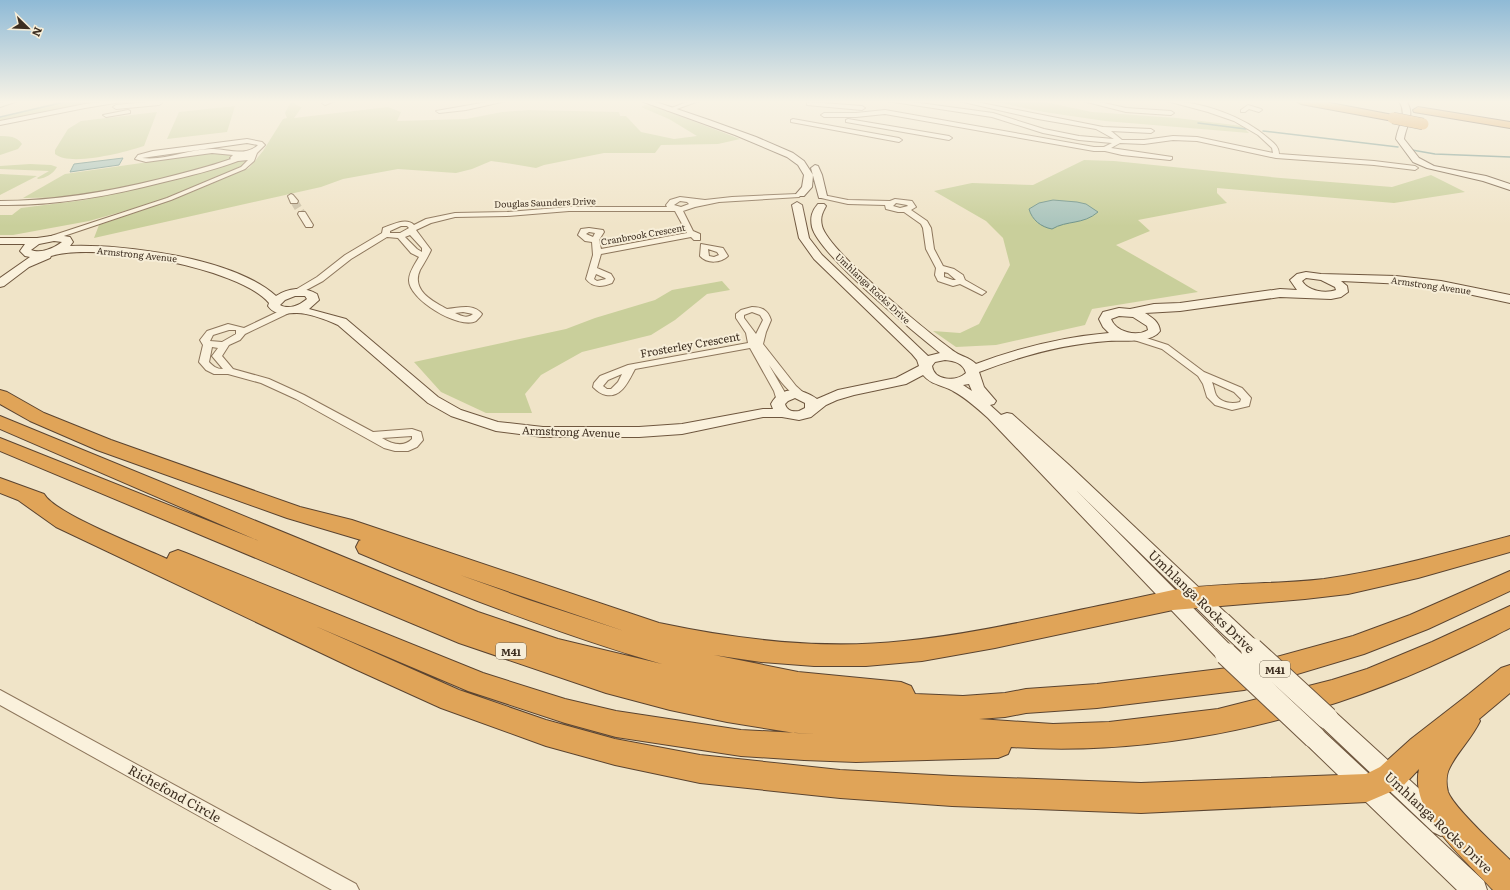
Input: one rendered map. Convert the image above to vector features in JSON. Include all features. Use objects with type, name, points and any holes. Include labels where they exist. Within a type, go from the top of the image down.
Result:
[{"type":"highway","points":[[0,396],[37,417],[98,442],[295,513],[344,526],[659,633],[690,641],[742,650],[845,656],[911,652],[976,641],[1173,600],[1303,590],[1341,585],[1396,574],[1510,544]]},
{"type":"highway","name":"M41","points":[[0,422],[455,613],[558,650],[714,687],[782,696],[871,705],[963,708],[1005,705],[1026,701],[1097,696],[1244,678],[1355,646],[1419,622],[1510,580]]},
{"type":"highway","name":"M41","points":[[0,444],[468,636],[606,681],[670,698],[727,710],[795,720],[1053,737],[1109,735],[1218,722],[1332,692],[1373,678],[1441,650],[1510,616]]},
{"type":"highway","points":[[12,490],[478,683],[565,711],[616,724],[741,743],[856,749],[999,745],[1033,742],[1053,737]]},
{"type":"highway","points":[[12,490],[64,521],[451,699],[546,733],[615,752],[708,770],[840,784],[960,791],[1141,798],[1379,783],[1479,703],[1510,676]]},
{"type":"highway","points":[[295,513],[318,526],[448,580],[599,636],[670,656],[722,669],[792,682],[944,698],[1026,701]]},
{"type":"highway","points":[[1479,703],[1434,766],[1431,778],[1432,784],[1437,801],[1449,820],[1510,884]]},
{"type":"street","points":[[235,143],[153,153],[138,158],[140,160],[146,160],[212,151],[235,156],[251,157]]},
{"type":"street","points":[[0,276],[13,266],[31,244],[169,198],[243,168],[261,147],[262,145],[257,143]]},
{"type":"street","name":"Umhlanga Rocks Drive","points":[[761,143],[792,156],[801,163],[810,178],[808,187],[797,199],[804,238],[818,257],[916,350],[926,366],[930,376],[964,391],[991,415],[1202,629],[1341,764],[1379,783],[1510,889]]},
{"type":"street","name":"Umhlanga Rocks Drive","points":[[776,143],[802,156],[817,170],[822,201],[816,214],[818,227],[822,238],[831,249],[870,287],[933,341],[955,357],[968,363],[973,372],[977,388],[985,397],[1064,469],[1222,621],[1362,751],[1379,783],[1475,890]]},
{"type":"street","points":[[1062,143],[1122,153],[1170,158]]},
{"type":"street","points":[[1105,149],[1117,143]]},
{"type":"street","points":[[1215,143],[1276,156],[1416,165],[1486,179],[1510,187]]},
{"type":"street","points":[[1270,143],[1276,149],[1276,156]]},
{"type":"street","points":[[1402,143],[1416,165]]},
{"type":"street","points":[[1068,151],[1073,145]]},
{"type":"street","points":[[0,203],[42,202],[86,198],[212,168],[235,156]]},
{"type":"street","points":[[691,209],[707,202],[731,199],[797,199],[812,194],[822,201],[848,205],[890,205],[899,201],[908,203],[912,207],[906,210],[924,223],[930,249],[940,268],[939,275],[941,279],[950,283],[961,281],[982,292]]},
{"type":"street","points":[[797,199],[808,208],[822,201]]},
{"type":"street","name":"Douglas Saunders Drive","points":[[398,236],[438,219],[455,215],[507,214],[569,209],[622,210],[675,207],[691,209]]},
{"type":"street","name":"Cranbrook Crescent","points":[[675,207],[704,246]]},
{"type":"street","name":"Cranbrook Crescent","points":[[691,209],[695,235]]},
{"type":"street","points":[[302,214],[309,225]]},
{"type":"street","name":"Douglas Saunders Drive","points":[[386,234],[386,230],[389,227],[424,219],[438,219]]},
{"type":"street","points":[[405,224],[412,225],[414,236],[426,247],[427,250],[414,276],[415,289],[424,297],[447,312]]},
{"type":"street","points":[[0,284],[24,265],[64,246],[72,234],[82,227]]},
{"type":"street","points":[[371,436],[300,396],[265,381],[228,372],[217,372],[206,366],[203,360],[208,349],[208,344],[205,340],[210,333],[221,328],[233,327],[257,319],[270,311],[283,297],[320,279],[368,244],[386,234],[398,236],[414,251],[423,256]]},
{"type":"street","name":"Cranbrook Crescent","points":[[597,252],[695,235]]},
{"type":"street","points":[[368,244],[398,236]]},
{"type":"street","name":"Armstrong Avenue","points":[[44,240],[58,238],[84,249]]},
{"type":"street","points":[[0,241],[44,240]]},
{"type":"street","name":"Cranbrook Crescent","points":[[594,270],[597,252],[595,240]]},
{"type":"street","points":[[0,245],[26,251]]},
{"type":"street","points":[[24,265],[51,255],[84,249]]},
{"type":"street","name":"Armstrong Avenue","points":[[26,251],[32,254],[84,249],[146,253],[186,260],[218,270],[254,286],[293,293],[308,293],[329,317]]},
{"type":"street","name":"Armstrong Avenue","points":[[1280,293],[1297,283],[1296,280],[1301,276],[1393,279],[1424,282],[1470,290],[1508,299]]},
{"type":"street","name":"Armstrong Avenue","points":[[1320,277],[1337,284],[1342,289]]},
{"type":"street","name":"Armstrong Avenue","points":[[1088,338],[1098,330],[1110,314],[1180,307],[1280,293],[1336,295],[1342,292],[1342,289],[1357,278]]},
{"type":"street","points":[[228,372],[227,366],[220,362],[217,356],[226,344],[237,338],[242,332],[307,305],[313,298],[314,288],[320,279]]},
{"type":"street","name":"Armstrong Avenue","points":[[1297,283],[1304,289],[1316,294]]},
{"type":"street","name":"Armstrong Avenue","points":[[254,286],[279,309],[329,317],[342,322],[433,400],[464,416],[496,426],[543,432],[646,432],[698,426],[752,415],[770,413],[782,404]]},
{"type":"street","name":"Armstrong Avenue","points":[[942,381],[962,382],[968,379],[973,372],[992,362],[1051,346],[1088,338],[1144,336],[1154,329],[1162,318],[1180,307]]},
{"type":"street","name":"Armstrong Avenue","points":[[1129,313],[1144,317],[1151,322],[1154,329]]},
{"type":"street","points":[[1104,320],[1106,325],[1112,330],[1164,347],[1201,374]]},
{"type":"street","points":[[233,327],[238,328],[242,332]]},
{"type":"street","points":[[1154,329],[1164,347]]},
{"type":"street","points":[[208,344],[226,344]]},
{"type":"street","points":[[756,345],[792,388],[812,402],[812,409]]},
{"type":"street","name":"Frosterley Crescent","points":[[631,367],[756,345],[779,391],[782,404]]},
{"type":"street","name":"Armstrong Avenue","points":[[926,366],[935,358],[987,356],[1051,346]]},
{"type":"street","points":[[900,381],[926,366]]},
{"type":"street","points":[[836,396],[790,395],[782,404],[793,416],[802,415],[823,401],[836,396],[900,381],[942,381]]},
{"type":"street","name":"Richefond Circle","points":[[0,697],[350,890]]},
{"type":"green space","points":[[0,143],[21,143],[22,144],[18,149],[0,155]]},
{"type":"green space","points":[[60,143],[145,143],[144,146],[125,152],[85,159],[62,158],[55,154],[55,150]]},
{"type":"green space","points":[[268,143],[724,143],[718,144],[661,145],[655,153],[604,153],[544,165],[536,168],[491,161],[472,169],[456,173],[398,169],[343,179],[321,187],[94,238],[99,225],[175,199],[249,168]]},
{"type":"green space","points":[[218,152],[229,154],[232,157],[214,166],[247,158],[241,167],[167,199],[89,221],[13,235],[0,235],[0,215],[12,215],[21,208],[84,200],[136,188],[90,197],[23,198],[65,174]]},
{"type":"green space","points":[[1084,160],[1114,161],[1281,178],[1392,187],[1431,175],[1465,192],[1394,203],[1217,188],[1217,193],[1227,203],[1138,220],[1150,231],[1116,245],[1198,292],[1092,309],[1085,325],[996,345],[956,347],[933,331],[960,333],[979,324],[1010,265],[1003,238],[986,221],[934,191],[972,183],[1033,185]]},
{"type":"green space","points":[[30,164],[51,165],[57,167],[49,175],[38,179],[37,178],[49,171],[0,169],[0,166]]},
{"type":"green space","points":[[0,174],[37,176],[0,195]]},
{"type":"green space","points":[[722,281],[730,290],[707,294],[675,320],[651,335],[582,352],[541,375],[525,394],[532,413],[486,413],[441,392],[414,362],[566,329],[595,318],[655,300],[672,290]]},
{"type":"water","points":[[123,158],[119,165],[70,172],[74,164]]},
{"type":"water","points":[[1053,200],[1086,204],[1098,212],[1081,221],[1063,224],[1052,229],[1048,228],[1035,220],[1029,209],[1039,203]]},
{"type":"waterway","points":[[1360,143],[1398,147]]},
{"type":"waterway","points":[[1412,150],[1435,154],[1510,157]]},
{"type":"tunnel","points":[[294,201],[302,214]]}]
